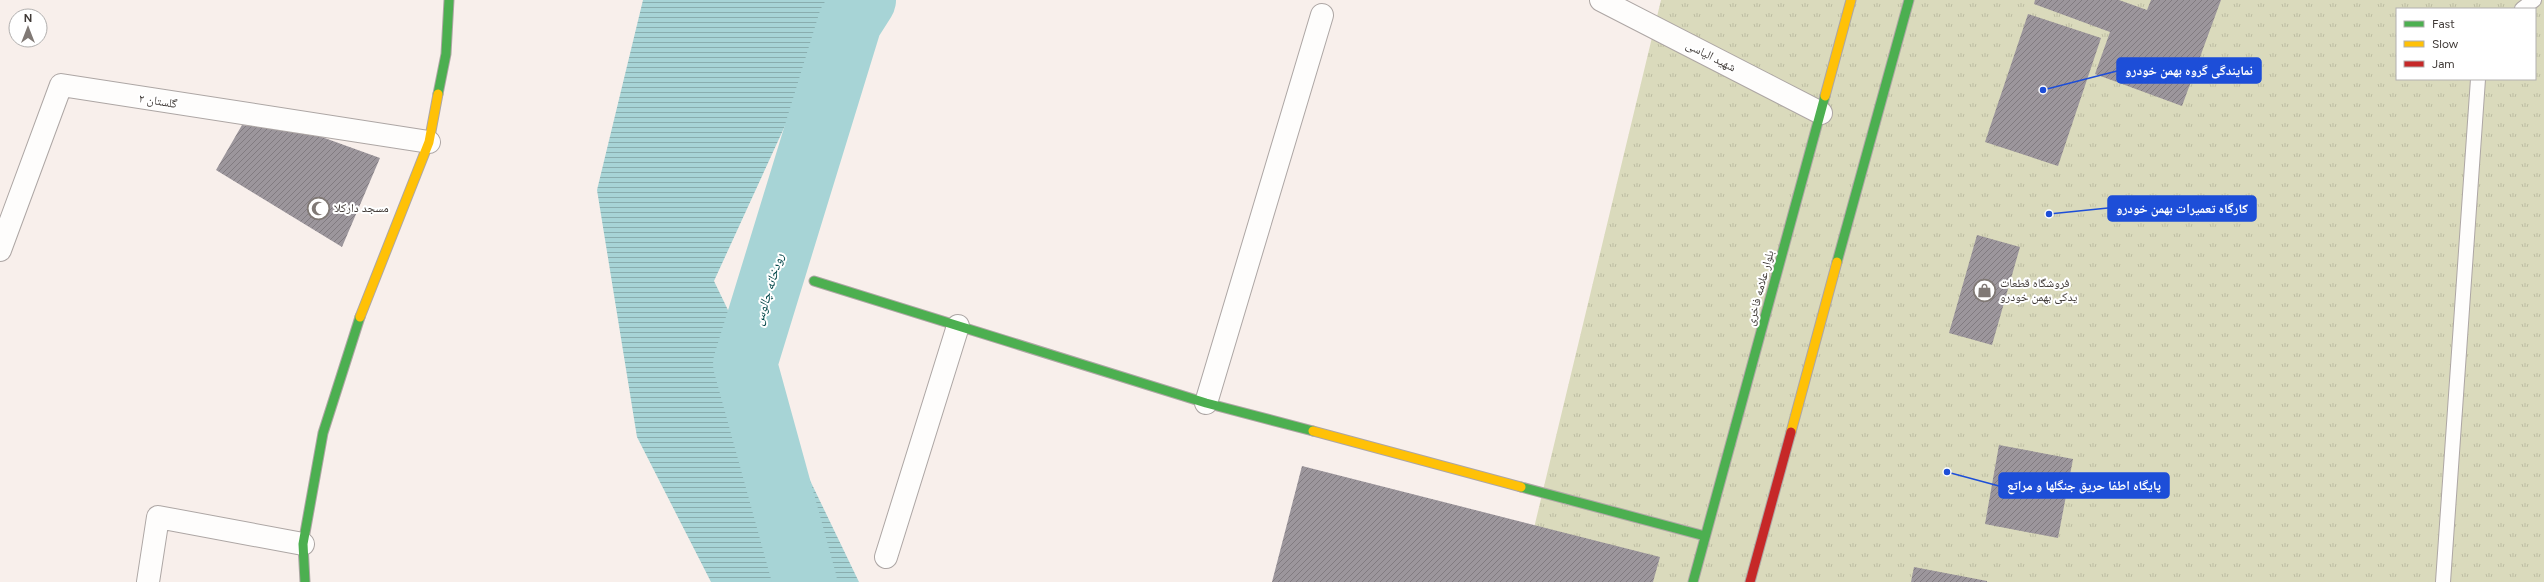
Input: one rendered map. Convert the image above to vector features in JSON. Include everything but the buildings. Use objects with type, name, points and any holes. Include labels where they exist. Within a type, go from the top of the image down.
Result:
[{"type":"main road","points":[[305,582],[303,544],[326,425],[363,308],[430,142],[446,54],[449,0]]},
{"type":"main road","name":"بلوار علامه فاخری","points":[[1693,582],[1851,0]]},
{"type":"main road","points":[[1750,582],[1909,0]]},
{"type":"main road","points":[[814,281],[1206,403],[1705,536]]},
{"type":"street","name":"شهید الیاسی","points":[[1601,0],[1821,113]]},
{"type":"street","points":[[1206,403],[1322,15]]},
{"type":"street","name":"گلستان ۲","points":[[0,250],[61,85],[430,142]]},
{"type":"street","points":[[886,557],[958,326]]},
{"type":"street","points":[[148,582],[158,516],[303,544]]},
{"type":"lane","points":[[2523,8],[2534,0]]},
{"type":"lane","points":[[2443,582],[2478,80]]},
{"type":"green space","points":[[1661,0],[2544,0],[2544,582],[1521,582]]},
{"type":"water","points":[[643,0],[873,0],[800,93],[714,281],[859,582],[711,582],[637,437],[597,190]]},
{"type":"waterway","name":"رودخانه چالوس","points":[[805,582],[745,364],[850,22],[864,0]]},
{"type":"traffic: fast","points":[[438,94],[446,54],[449,0]]},
{"type":"traffic: fast","points":[[1837,262],[1909,0]]},
{"type":"traffic: fast","points":[[1693,582],[1825,96]]},
{"type":"traffic: fast","points":[[814,281],[1206,403],[1313,431]]},
{"type":"traffic: fast","points":[[305,582],[303,544],[323,433],[360,317]]},
{"type":"traffic: fast","points":[[1521,487],[1705,536]]},
{"type":"traffic: slow","points":[[1825,96],[1851,0]]},
{"type":"traffic: slow","points":[[360,317],[429,142],[438,94]]},
{"type":"traffic: slow","points":[[1791,432],[1837,262]]},
{"type":"traffic: slow","points":[[1313,431],[1521,487]]},
{"type":"traffic: jam","points":[[1750,582],[1791,432]]},
{"type":"place","name":"نمایندگی گروه بهمن خودرو","points":[[2043,90]]},
{"type":"place","name":"مسجد دارکلا","points":[[319,208]]},
{"type":"place","name":"کارگاه تعمیرات بهمن خودرو","points":[[2049,214]]},
{"type":"place","name":"فروشگاه قطعات یدکی بهمن خودرو","points":[[1985,290]]},
{"type":"place","name":"پایگاه اطفا حریق جنگلها و مراتع","points":[[1947,472]]}]
